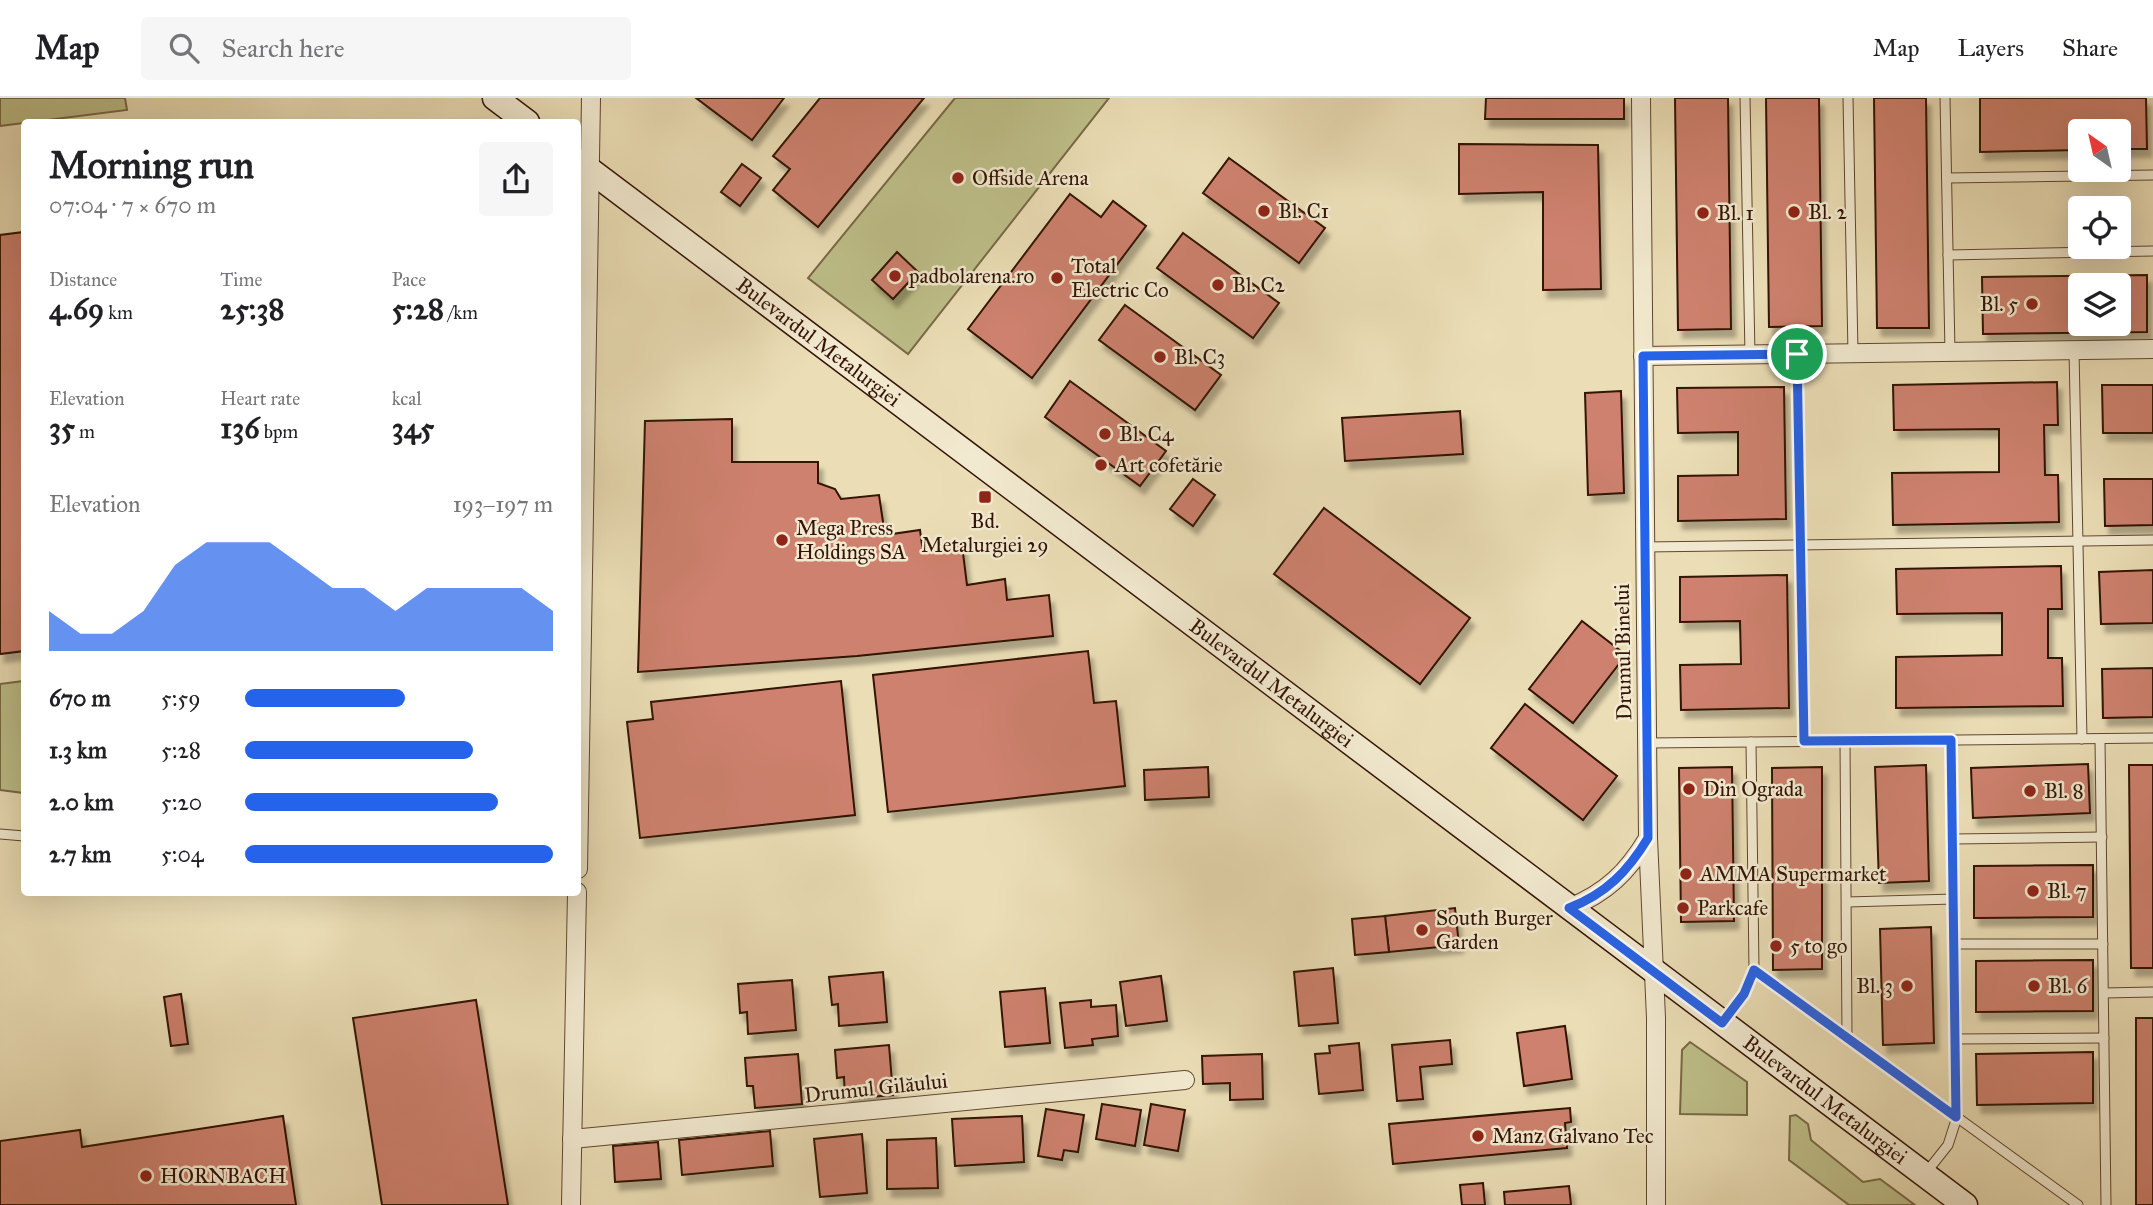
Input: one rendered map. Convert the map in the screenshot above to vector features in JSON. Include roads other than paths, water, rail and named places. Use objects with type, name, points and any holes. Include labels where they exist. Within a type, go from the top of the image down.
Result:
[{"type":"main road","points":[[495,98],[523,119]]},
{"type":"main road","name":"Bulevardul Metalurgiei","points":[[584,166],[1965,1205]]},
{"type":"street","points":[[581,496],[584,166],[591,98]]},
{"type":"street","name":"Drumul Binelui","points":[[1641,98],[1648,838],[1655,972],[1656,1205]]},
{"type":"street","points":[[1643,356],[2153,349]]},
{"type":"street","points":[[1569,908],[1593,897],[1614,882],[1632,863],[1648,838]]},
{"type":"street","points":[[571,1205],[577,896]]},
{"type":"street","name":"Drumul Gilăului","points":[[572,1139],[1185,1080]]},
{"type":"lane","points":[[1745,98],[1750,355]]},
{"type":"lane","points":[[1848,98],[1853,353]]},
{"type":"lane","points":[[1945,98],[1950,352]]},
{"type":"lane","points":[[1947,178],[2153,175]]},
{"type":"lane","points":[[1948,255],[2153,251]]},
{"type":"lane","points":[[2074,350],[2082,739]]},
{"type":"lane","points":[[1797,354],[1804,741]]},
{"type":"lane","points":[[1645,547],[2153,540]]},
{"type":"lane","points":[[1647,743],[2153,738]]},
{"type":"lane","points":[[2100,739],[2106,1205]]},
{"type":"lane","points":[[1925,1174],[1948,1145],[1956,1117],[1951,740]]},
{"type":"lane","points":[[1845,741],[1847,1038]]},
{"type":"lane","points":[[1722,1023],[1744,994],[1754,970],[1751,742]]},
{"type":"lane","points":[[0,834],[21,836]]},
{"type":"lane","points":[[1953,839],[2102,837]]},
{"type":"lane","points":[[1847,902],[1954,898]]},
{"type":"lane","points":[[1955,944],[2103,944]]},
{"type":"lane","points":[[1754,970],[2078,1205]]},
{"type":"lane","points":[[2104,993],[2153,992]]},
{"type":"lane","points":[[1956,1039],[2104,1038]]},
{"type":"place","name":"Offside Arena","points":[[958,178]]},
{"type":"place","name":"Bl. C1","points":[[1264,211]]},
{"type":"place","name":"Bl. 2","points":[[1794,212]]},
{"type":"place","name":"Bl. 1","points":[[1703,213]]},
{"type":"place","name":"padbolarena.ro","points":[[895,276]]},
{"type":"place","name":"Total Electric Co","points":[[1057,278]]},
{"type":"place","name":"Bl. C2","points":[[1218,285]]},
{"type":"place","name":"Bl. 5","points":[[2032,304]]},
{"type":"place","name":"Bl. C3","points":[[1160,357]]},
{"type":"place","name":"Bl. C4","points":[[1105,434]]},
{"type":"place","name":"Art cofetărie","points":[[1101,465]]},
{"type":"place","name":"Bd. Metalurgiei 29","points":[[985,497]]},
{"type":"place","name":"Mega Press Holdings SA","points":[[782,540]]},
{"type":"place","name":"Din Ograda","points":[[1689,789]]},
{"type":"place","name":"Bl. 8","points":[[2030,791]]},
{"type":"place","name":"AMMA Supermarket","points":[[1686,874]]},
{"type":"place","name":"Bl. 7","points":[[2033,891]]},
{"type":"place","name":"Parkcafe","points":[[1683,908]]},
{"type":"place","name":"South Burger Garden","points":[[1422,930]]},
{"type":"place","name":"5 to go","points":[[1776,946]]},
{"type":"place","name":"Bl. 3","points":[[1907,986]]},
{"type":"place","name":"Bl. 6","points":[[2034,986]]},
{"type":"place","name":"Manz Galvano Tec","points":[[1478,1136]]},
{"type":"place","name":"HORNBACH","points":[[146,1176]]}]
